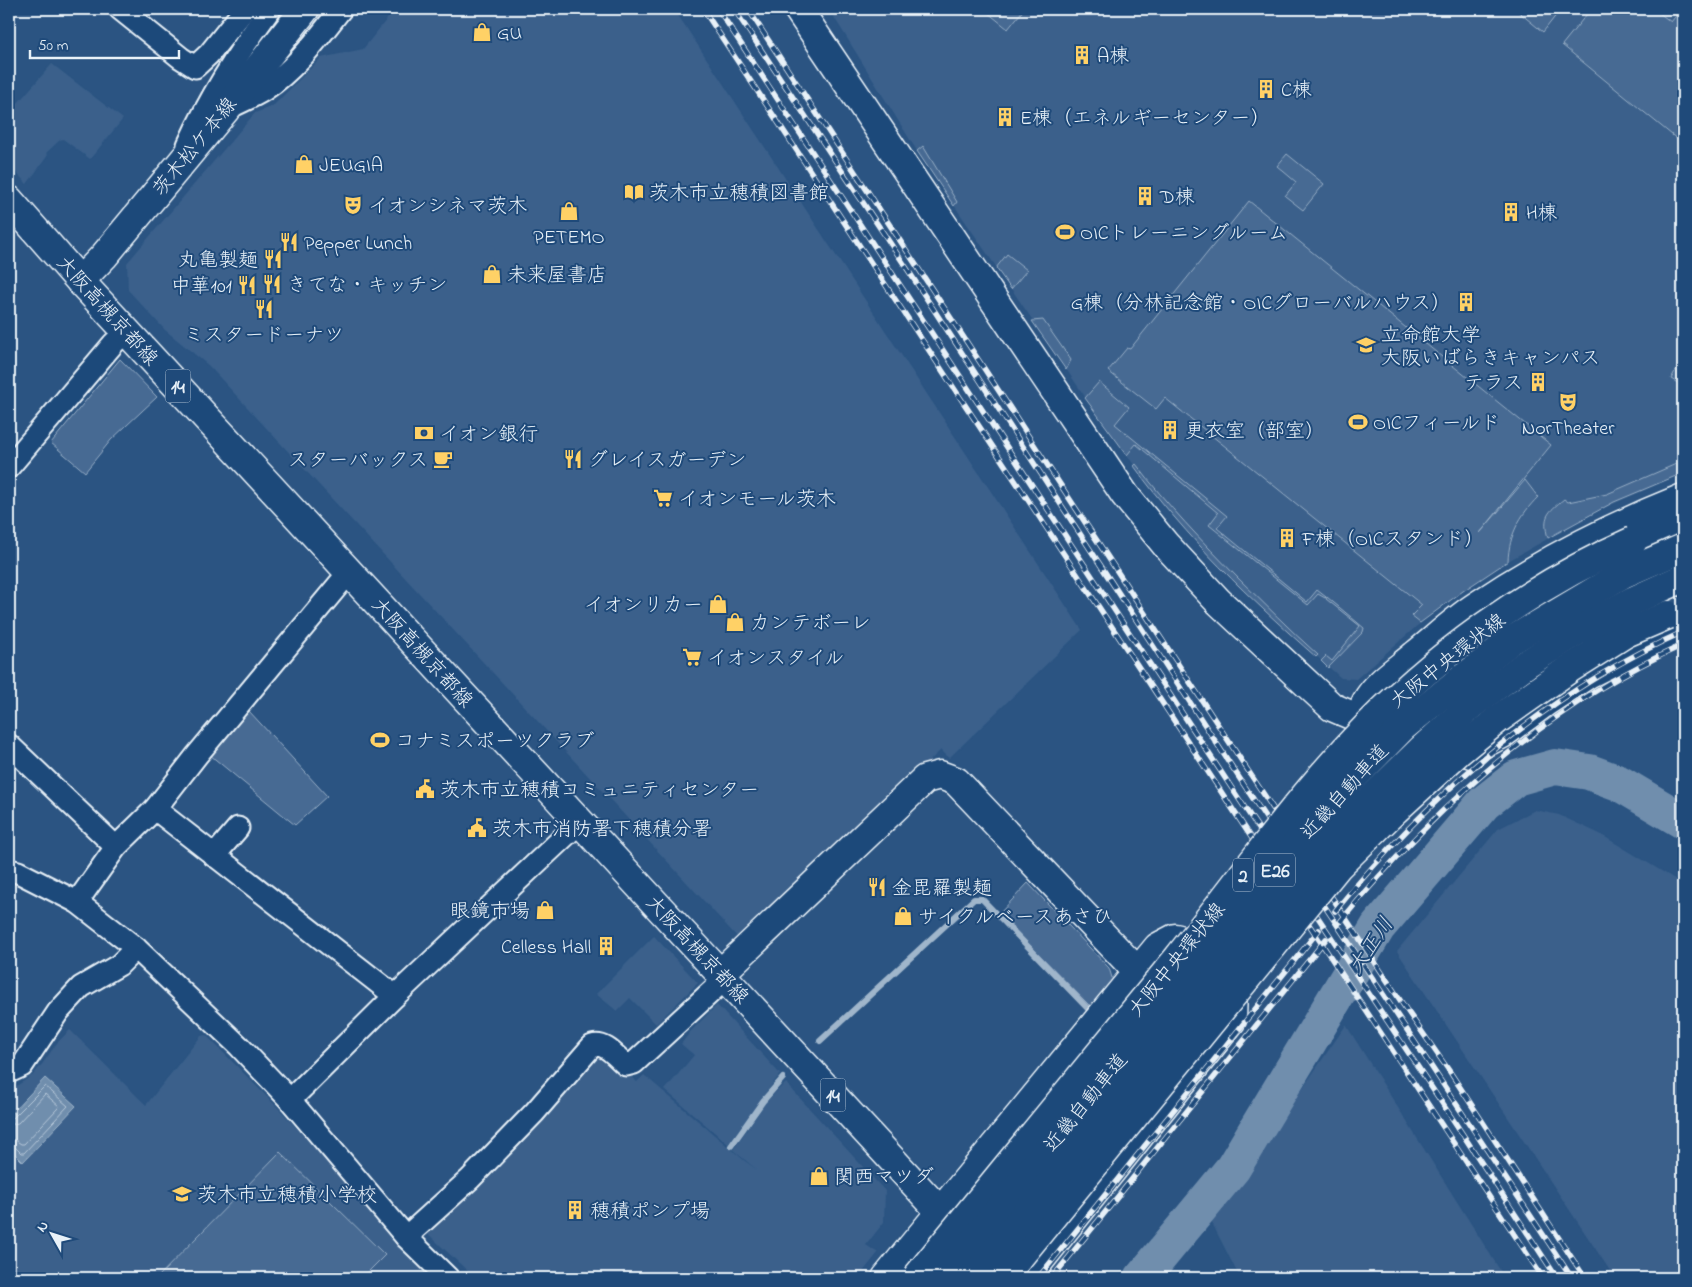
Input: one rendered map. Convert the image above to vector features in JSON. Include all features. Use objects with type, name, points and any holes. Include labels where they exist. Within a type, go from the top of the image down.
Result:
[{"type":"main road","name":"茨木松ケ本線","points":[[80,281],[104,256],[226,109],[305,9]]},
{"type":"main road","points":[[798,9],[1125,495],[1143,518],[1218,601],[1332,707],[1360,719]]},
{"type":"main road","name":"大阪高槻京都線","points":[[9,200],[80,281],[1002,1278]]},
{"type":"main road","points":[[1678,617],[1547,701],[1502,734],[1481,745],[1435,784],[1421,789],[1408,788],[1379,767],[1368,754],[1362,738],[1360,719],[1366,702],[1376,687],[1475,607],[1572,549],[1632,519],[1683,498]]},
{"type":"main road","name":"大阪中央環状線","points":[[916,1278],[1183,950],[1316,783],[1354,740],[1398,696],[1475,633],[1543,588],[1633,541],[1683,519]]},
{"type":"main road","name":"近畿自動車道","points":[[942,1278],[1305,833],[1354,777],[1404,728],[1455,684],[1512,640],[1623,574],[1683,548]]},
{"type":"main road","name":"近畿自動車道","points":[[973,1278],[1240,948],[1324,848],[1374,796],[1470,706],[1526,664],[1578,631],[1632,602],[1683,578]]},
{"type":"main road","points":[[1002,1278],[1338,866],[1359,845],[1458,752],[1498,719],[1569,669],[1626,633],[1678,617]]},
{"type":"main road","points":[[723,976],[925,779],[940,775],[956,781],[1137,970]]},
{"type":"main road","points":[[886,1278],[1137,970],[1158,947],[1175,938],[1197,943],[1223,964],[1233,987],[1232,1020],[1026,1278]]},
{"type":"street","points":[[120,9],[195,67],[245,9]]},
{"type":"street","points":[[177,168],[198,123],[232,65],[270,9]]},
{"type":"street","points":[[226,109],[263,91],[286,73],[304,56],[341,9]]},
{"type":"street","points":[[9,466],[127,330]]},
{"type":"street","points":[[77,902],[116,847],[155,809],[196,755],[350,571]]},
{"type":"street","points":[[9,745],[116,847]]},
{"type":"street","points":[[155,809],[395,996]]},
{"type":"street","points":[[290,1100],[395,996],[580,822]]},
{"type":"street","points":[[214,856],[238,828]]},
{"type":"street","points":[[9,870],[18,872],[77,902],[136,948],[239,1046],[290,1100],[406,1237],[448,1278]]},
{"type":"street","points":[[9,1072],[22,1066],[58,1012],[81,987],[119,965],[136,948]]},
{"type":"street","points":[[406,1237],[470,1179],[534,1113],[592,1046],[599,1044],[604,1046],[626,1065],[634,1064],[723,976]]},
{"type":"shaded area","name":"イオンモール茨木","points":[[395,9],[674,9],[1082,630],[949,758],[941,750],[740,940],[209,366],[165,330],[128,290],[127,263],[255,113],[273,106],[321,58],[363,49]]},
{"type":"shaded area","name":"立命館大学 大阪いばらきキャンパス","points":[[829,9],[1683,9],[1683,473],[1597,511],[1508,561],[1463,591],[1417,626],[1356,679],[1341,678],[1239,587],[1194,539],[1151,488],[1092,407],[917,151]]},
{"type":"shaded area","points":[[989,9],[1024,9],[1008,29],[987,12]]},
{"type":"shaded area","points":[[1515,9],[1561,9],[1543,32]]},
{"type":"shaded area","points":[[1591,9],[1654,9],[1671,22],[1679,12],[1677,9],[1683,9],[1683,144],[1562,45]]},
{"type":"shaded area","points":[[52,64],[123,119],[90,159],[63,139],[60,140],[46,153],[48,155],[27,184],[9,165],[9,113]]},
{"type":"shaded area","points":[[923,146],[957,202],[954,206],[917,151]]},
{"type":"shaded area","points":[[1287,154],[1324,184],[1303,210],[1285,196],[1296,182],[1277,166]]},
{"type":"shaded area","name":"OICフィールド","points":[[1249,201],[1551,445],[1480,533],[1525,480],[1538,497],[1521,518],[1513,534],[1508,561],[1420,623],[1411,616],[1422,605],[1165,398],[1156,409],[1108,371],[1127,348],[1130,349]]},
{"type":"shaded area","points":[[1007,254],[1027,270],[1011,289],[996,268]]},
{"type":"shaded area","points":[[1043,320],[1071,360],[1066,370],[1032,321]]},
{"type":"shaded area","points":[[1683,356],[1683,386],[1671,379]]},
{"type":"shaded area","points":[[120,359],[157,397],[111,440],[85,472],[51,443]]},
{"type":"shaded area","points":[[1099,382],[1129,407],[1115,424],[1227,516],[1217,528],[1307,602],[1317,590],[1326,597],[1318,594],[1308,605],[1209,525],[1218,513],[1136,444],[1127,455],[1085,398]]},
{"type":"shaded area","points":[[1683,461],[1683,473],[1614,502],[1548,538],[1546,519],[1550,511],[1564,499],[1568,502],[1607,494]]},
{"type":"shaded area","points":[[1136,464],[1198,536],[1238,578],[1318,655],[1316,657],[1267,613],[1197,543],[1154,492],[1134,466]]},
{"type":"shaded area","points":[[1327,597],[1364,628],[1363,632],[1328,668],[1321,661],[1326,656],[1332,661],[1360,626],[1326,599]]},
{"type":"shaded area","points":[[249,711],[327,796],[295,825],[210,755]]},
{"type":"shaded area","points":[[1535,810],[1559,815],[1600,834],[1683,884],[1683,1278],[1615,1278],[1397,951],[1498,829]]},
{"type":"shaded area","points":[[1028,883],[1109,968],[1113,981],[1091,1007],[999,914]]},
{"type":"shaded area","points":[[654,936],[698,983],[656,1024],[630,998],[617,1011],[596,994]]},
{"type":"shaded area","points":[[717,1005],[780,1074],[728,1144],[665,1090],[694,1055],[681,1044]]},
{"type":"shaded area","points":[[1346,1025],[1505,1278],[1240,1278],[1211,1221]]},
{"type":"shaded area","name":"茨木市立穂積小学校","points":[[70,1030],[146,1105],[201,1036],[206,1035],[283,1113],[429,1275],[425,1278],[9,1278],[9,1089],[33,1075],[57,1043]]},
{"type":"shaded area","points":[[604,1053],[637,1082],[644,1075],[745,1161],[756,1169],[733,1150],[766,1102],[786,1083],[885,1191],[884,1222],[866,1245],[878,1253],[858,1278],[475,1278],[425,1231],[596,1054]]},
{"type":"shaded area","points":[[280,1152],[385,1255],[362,1278],[157,1278]]},
{"type":"water","points":[[45,1078],[76,1106],[23,1162],[9,1148],[9,1116]]},
{"type":"waterway","name":"大正川","points":[[1142,1278],[1233,1168],[1378,927],[1484,803],[1516,778],[1555,767],[1589,772],[1619,783],[1683,821]]},
{"type":"waterway","points":[[820,1041],[974,899],[982,899],[1091,1012]]},
{"type":"waterway","points":[[731,1146],[763,1101],[783,1078]]},
{"type":"railway","points":[[703,9],[1543,1278]]},
{"type":"railway","points":[[718,9],[1557,1278]]},
{"type":"railway","points":[[734,9],[904,264],[1240,779],[1572,1278]]},
{"type":"railway","points":[[748,9],[1247,769],[1585,1278]]},
{"type":"railway","points":[[1335,911],[1410,827],[1450,788],[1493,751],[1537,716],[1584,685],[1632,657],[1683,632]]},
{"type":"railway","points":[[1340,922],[1414,839],[1496,763],[1539,729],[1585,698],[1633,669],[1683,645]]},
{"type":"railway","points":[[1038,1278],[1319,930]]},
{"type":"railway","points":[[1052,1278],[1326,939]]},
{"type":"place","name":"GU","points":[[482,32]]},
{"type":"place","name":"A棟","points":[[1082,55]]},
{"type":"place","name":"C棟","points":[[1266,89]]},
{"type":"place","name":"E棟（エネルギーセンター）","points":[[1005,117]]},
{"type":"place","name":"JEUGIA","points":[[304,164]]},
{"type":"place","name":"茨木市立穂積図書館","points":[[634,192]]},
{"type":"place","name":"D棟","points":[[1145,196]]},
{"type":"place","name":"イオンシネマ茨木","points":[[353,205]]},
{"type":"place","name":"PETEMO","points":[[569,211]]},
{"type":"place","name":"H棟","points":[[1511,212]]},
{"type":"place","name":"OICトレーニングルーム","points":[[1065,232]]},
{"type":"place","name":"Pepper Lunch","points":[[289,242]]},
{"type":"place","name":"丸亀製麺","points":[[273,259]]},
{"type":"place","name":"未来屋書店","points":[[492,274]]},
{"type":"place","name":"きてな・キッチン","points":[[272,284]]},
{"type":"place","name":"中華101","points":[[247,285]]},
{"type":"place","name":"G棟（分林記念館・OICグローバルハウス）","points":[[1466,302]]},
{"type":"place","name":"ミスタードーナツ","points":[[264,309]]},
{"type":"place","name":"立命館大学 大阪いばらきキャンパス","points":[[1366,345]]},
{"type":"place","name":"テラス","points":[[1538,382]]},
{"type":"place","name":"NorTheater","points":[[1568,402]]},
{"type":"place","name":"OICフィールド","points":[[1358,422]]},
{"type":"place","name":"更衣室（部室）","points":[[1170,430]]},
{"type":"place","name":"イオン銀行","points":[[424,433]]},
{"type":"place","name":"スターバックス","points":[[443,459]]},
{"type":"place","name":"グレイスガーデン","points":[[573,459]]},
{"type":"place","name":"イオンモール茨木","points":[[663,498]]},
{"type":"place","name":"F棟（OICスタンド）","points":[[1287,538]]},
{"type":"place","name":"イオンリカー","points":[[718,604]]},
{"type":"place","name":"カンテボーレ","points":[[735,622]]},
{"type":"place","name":"イオンスタイル","points":[[692,657]]},
{"type":"place","name":"コナミスポーツクラブ","points":[[380,740]]},
{"type":"place","name":"茨木市立穂積コミュニティセンター","points":[[425,789]]},
{"type":"place","name":"茨木市消防署下穂積分署","points":[[477,828]]},
{"type":"place","name":"金毘羅製麺","points":[[877,887]]},
{"type":"place","name":"眼鏡市場","points":[[545,910]]},
{"type":"place","name":"サイクルベースあさひ","points":[[903,916]]},
{"type":"place","name":"Celless Hall","points":[[606,946]]},
{"type":"place","name":"関西マツダ","points":[[819,1176]]},
{"type":"place","name":"茨木市立穂積小学校","points":[[182,1194]]},
{"type":"place","name":"穂積ポンプ場","points":[[575,1210]]}]
